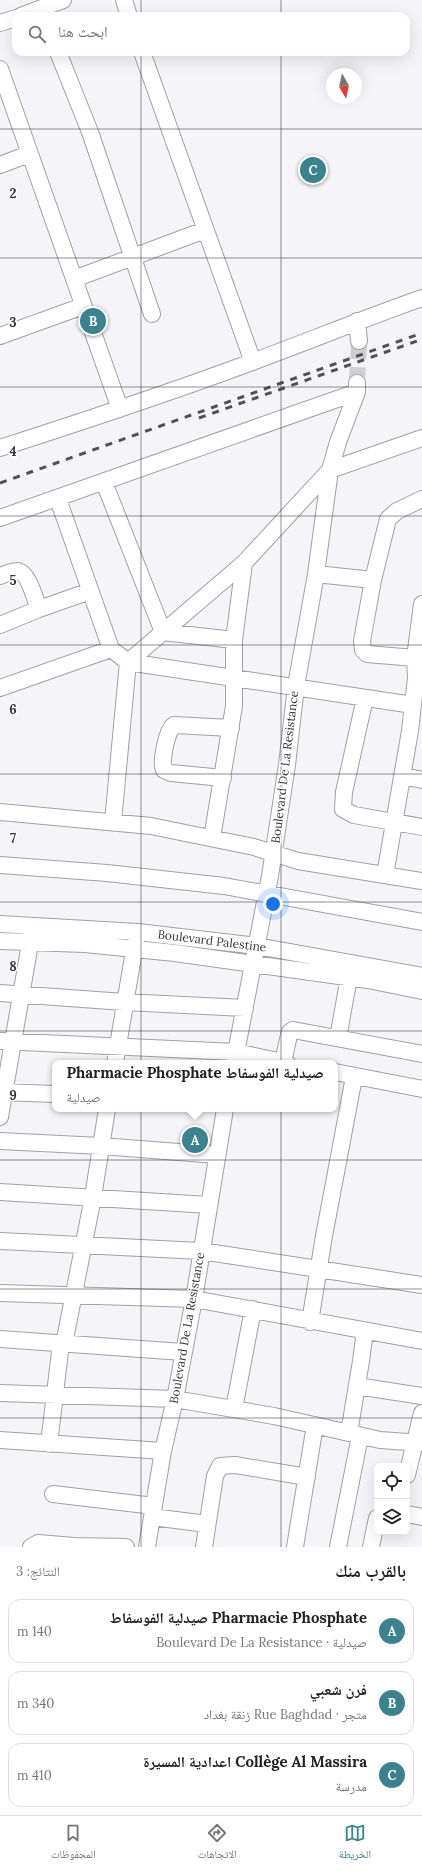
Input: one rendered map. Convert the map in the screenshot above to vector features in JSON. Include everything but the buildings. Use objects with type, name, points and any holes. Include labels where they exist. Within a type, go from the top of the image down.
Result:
[{"type":"street","points":[[31,12],[63,0]]},
{"type":"street","points":[[124,0],[128,12]]},
{"type":"street","points":[[0,23],[12,19]]},
{"type":"street","points":[[60,56],[90,132],[131,257],[152,314]]},
{"type":"street","points":[[143,56],[253,362]]},
{"type":"street","points":[[0,69],[120,409]]},
{"type":"street","points":[[0,165],[29,154]]},
{"type":"street","points":[[74,279],[205,230]]},
{"type":"street","points":[[0,448],[120,409],[253,362],[357,321],[422,298]]},
{"type":"street","points":[[0,336],[83,306]]},
{"type":"street","points":[[357,321],[359,341]]},
{"type":"street","name":"Boulevard De La Resistance","points":[[104,482],[357,387],[330,470],[316,574],[296,686],[287,765],[268,893],[252,964],[235,1058]]},
{"type":"street","points":[[113,822],[128,662],[244,563],[330,470],[422,439]]},
{"type":"street","points":[[0,518],[104,482],[163,632]]},
{"type":"street","points":[[58,499],[111,649],[128,662],[296,686],[413,705]]},
{"type":"street","points":[[415,658],[367,654],[363,650],[362,641],[373,580],[388,519],[397,511],[422,499]]},
{"type":"street","points":[[212,838],[231,728],[235,678],[234,640],[244,563]]},
{"type":"street","points":[[0,576],[18,571],[28,578],[39,609]]},
{"type":"street","points":[[316,574],[373,580]]},
{"type":"street","points":[[0,625],[90,591]]},
{"type":"street","points":[[385,875],[403,776],[416,732],[413,705],[419,679],[415,658],[420,631],[422,604]]},
{"type":"street","points":[[163,632],[234,640]]},
{"type":"street","points":[[0,688],[111,649]]},
{"type":"street","points":[[365,698],[348,771],[342,806],[345,811],[354,815],[422,827]]},
{"type":"street","points":[[223,778],[171,772],[164,770],[162,764],[169,730],[174,725],[231,728]]},
{"type":"street","points":[[403,776],[422,780]]},
{"type":"street","points":[[0,812],[151,826],[254,847],[298,861],[422,881]]},
{"type":"street","points":[[0,865],[114,873],[198,882],[268,893],[422,922]]},
{"type":"street","name":"Boulevard Palestine","points":[[0,924],[138,932],[257,946],[422,976]]},
{"type":"street","points":[[0,1117],[7,1041],[22,994],[33,925]]},
{"type":"street","points":[[115,1060],[124,1002],[138,932]]},
{"type":"street","name":"Boulevard Palestine","points":[[0,941],[134,949],[349,977],[422,991]]},
{"type":"street","points":[[338,1038],[349,977]]},
{"type":"street","points":[[0,992],[124,1002],[245,1008]]},
{"type":"street","points":[[285,1060],[288,1035],[293,1030],[422,1054]]},
{"type":"street","points":[[7,1041],[117,1047],[255,1060]]},
{"type":"street","points":[[338,1073],[422,1089]]},
{"type":"street","points":[[310,1322],[318,1269],[354,1077]]},
{"type":"street","points":[[2,1092],[52,1094]]},
{"type":"street","points":[[49,1444],[62,1343],[84,1245],[107,1112]]},
{"type":"street","name":"Boulevard De La Resistance","points":[[147,1547],[163,1451],[175,1399],[194,1299],[224,1112]]},
{"type":"street","points":[[0,1141],[101,1146],[217,1155]]},
{"type":"street","points":[[0,1192],[209,1205]]},
{"type":"street","points":[[0,1241],[201,1251],[422,1285]]},
{"type":"street","points":[[0,1293],[194,1299],[253,1309],[310,1322],[422,1341]]},
{"type":"street","points":[[234,1409],[253,1309]]},
{"type":"street","points":[[338,1547],[354,1435],[357,1386],[365,1331]]},
{"type":"street","points":[[0,1339],[183,1352]]},
{"type":"street","points":[[357,1386],[422,1396]]},
{"type":"street","points":[[0,1393],[175,1399],[315,1425],[354,1435],[398,1442],[418,1443]]},
{"type":"street","points":[[410,1466],[418,1443],[422,1413]]},
{"type":"street","points":[[295,1547],[315,1425]]},
{"type":"street","points":[[0,1440],[163,1451]]},
{"type":"street","points":[[204,1547],[215,1476],[220,1466],[235,1465],[307,1477]]},
{"type":"street","points":[[53,1494],[153,1512],[207,1524]]},
{"type":"street","points":[[410,1515],[422,1517]]},
{"type":"street","points":[[371,1547],[374,1532]]},
{"type":"street","points":[[31,1547],[38,1543],[74,1546],[126,1547]]},
{"type":"street","points":[[137,1547],[147,1547]]},
{"type":"tunnel","points":[[357,383],[359,341]]},
{"type":"railway","points":[[0,483],[422,333]]},
{"type":"railway","points":[[199,418],[420,340]]},
{"type":"place","name":"Collège Al Massira اعدادية المسيرة","points":[[313,170]]},
{"type":"place","name":"فرن شعبي","points":[[93,321]]},
{"type":"place","name":"Pharmacie Phosphate صيدلية الفوسفاط","points":[[195,1140]]}]
